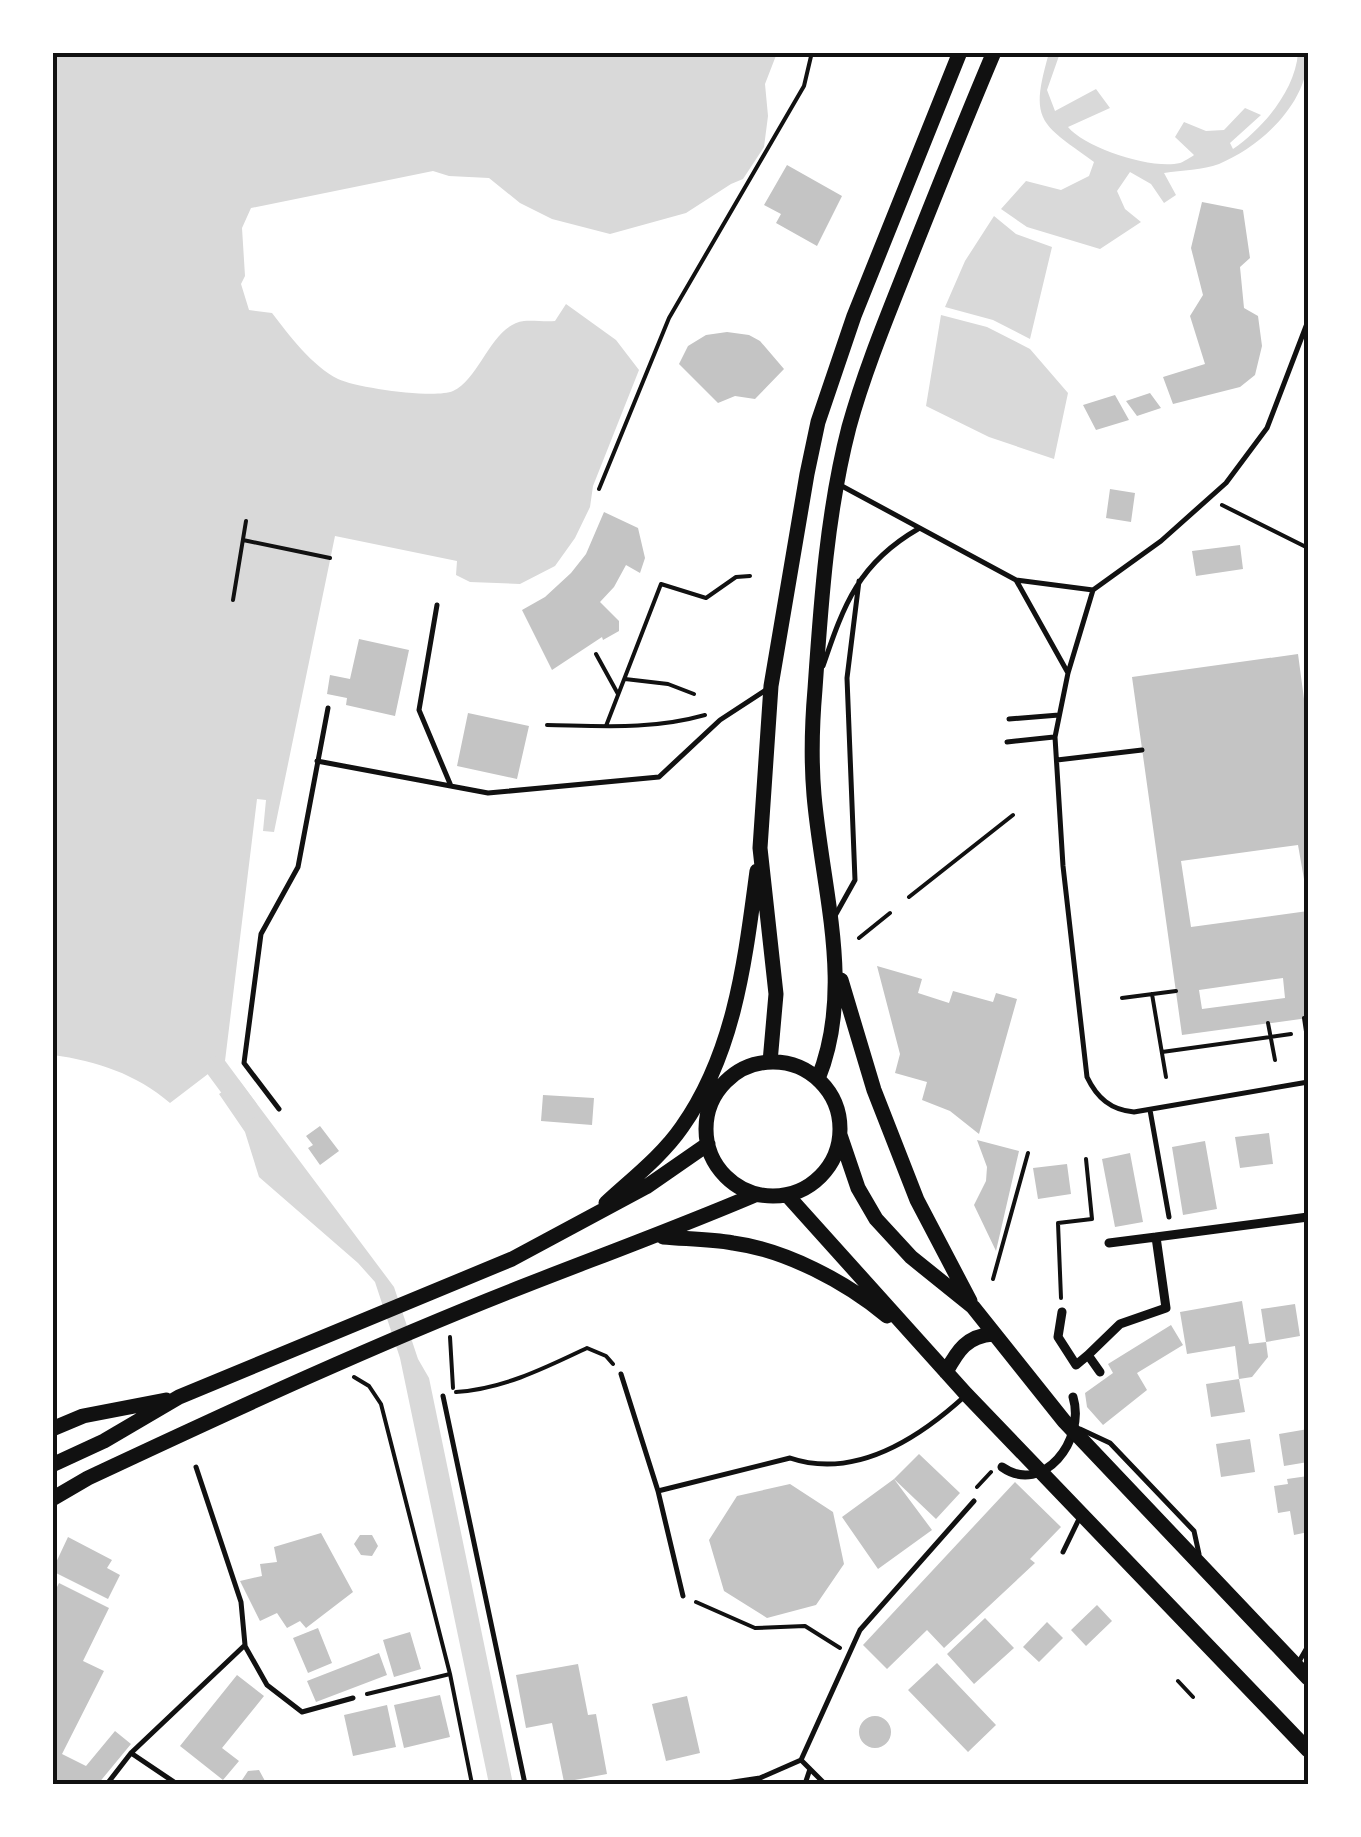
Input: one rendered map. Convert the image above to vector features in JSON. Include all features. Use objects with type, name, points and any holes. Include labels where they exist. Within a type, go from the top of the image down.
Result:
[{"type":"main road","points":[[588,1220],[683,1126],[724,1044],[741,987],[760,848],[771,686],[818,422],[854,316],[960,52]]},
{"type":"main road","points":[[994,52],[884,324],[850,425],[836,483],[814,692],[814,793],[835,957],[874,1090],[895,1145],[917,1200],[973,1307],[1064,1421],[1303,1672]]},
{"type":"main road","points":[[760,848],[776,994],[770,1062]]},
{"type":"main road","points":[[818,1078],[836,1018],[835,957]]},
{"type":"main road","points":[[840,1135],[829,1167],[803,1190],[787,1195],[758,1194],[732,1183],[713,1159],[708,1144],[708,1110],[725,1082],[738,1071],[770,1062],[804,1069],[818,1078],[836,1104],[840,1135],[858,1188],[876,1219],[912,1257],[973,1307]]},
{"type":"main road","points":[[52,1465],[104,1441],[180,1397],[512,1259],[646,1187],[708,1144]]},
{"type":"main road","points":[[52,1499],[88,1478],[448,1318],[659,1237],[758,1194]]},
{"type":"main road","points":[[787,1195],[966,1394]]},
{"type":"main road","points":[[659,1237],[736,1243],[768,1252],[834,1280],[876,1307],[966,1394],[1308,1750]]},
{"type":"main road","points":[[946,1372],[960,1348],[976,1336],[993,1334]]},
{"type":"main road","points":[[52,1429],[83,1416],[180,1397]]},
{"type":"street","points":[[1108,1243],[1308,1218]]},
{"type":"street","points":[[1062,1312],[1058,1337],[1076,1365],[1120,1324],[1166,1308],[1156,1237]]},
{"type":"street","points":[[1088,1355],[1100,1372]]},
{"type":"street","points":[[997,1468],[1027,1476],[1064,1455],[1076,1430],[1073,1398]]},
{"type":"lane","points":[[1308,320],[1266,428],[1226,482],[1161,541],[1093,590],[1068,674],[1055,737],[1064,866],[1087,1076],[1104,1102],[1119,1110],[1150,1110],[1308,1082]]},
{"type":"lane","points":[[836,483],[1016,580],[1093,590]]},
{"type":"lane","points":[[814,692],[834,632],[859,581],[881,554],[918,530]]},
{"type":"lane","points":[[1016,580],[1068,674]]},
{"type":"lane","points":[[830,926],[855,880],[848,678],[859,581]]},
{"type":"lane","points":[[437,605],[420,710],[451,786]]},
{"type":"lane","points":[[317,761],[488,793],[660,777],[720,720],[771,686]]},
{"type":"lane","points":[[279,1109],[244,1063],[260,934],[298,867],[328,708]]},
{"type":"lane","points":[[1009,719],[1059,715]]},
{"type":"lane","points":[[1007,742],[1055,737]]},
{"type":"lane","points":[[1056,760],[1142,750]]},
{"type":"lane","points":[[1150,1110],[1169,1217]]},
{"type":"lane","points":[[620,1374],[658,1491],[683,1596]]},
{"type":"lane","points":[[658,1491],[790,1458],[838,1465],[878,1454],[914,1437],[966,1394]]},
{"type":"lane","points":[[443,1396],[525,1784]]},
{"type":"lane","points":[[196,1467],[240,1602],[245,1645],[267,1685],[302,1712],[353,1698]]},
{"type":"lane","points":[[720,1784],[760,1778],[801,1760],[860,1630],[974,1501]]},
{"type":"lane","points":[[1063,1552],[1082,1514]]},
{"type":"lane","points":[[107,1784],[131,1754],[245,1645]]},
{"type":"lane","points":[[1303,1672],[1308,1646]]},
{"type":"lane","points":[[131,1754],[177,1784]]},
{"type":"lane","points":[[801,1760],[824,1784]]},
{"type":"lane","points":[[804,1784],[810,1769]]},
{"type":"path","points":[[599,489],[668,318],[804,86],[812,52]]},
{"type":"path","points":[[1209,498],[1308,548]]},
{"type":"path","points":[[233,600],[246,521]]},
{"type":"path","points":[[243,540],[330,558]]},
{"type":"path","points":[[606,726],[661,584],[706,598],[736,578],[750,576]]},
{"type":"path","points":[[596,654],[618,695]]},
{"type":"path","points":[[625,678],[668,684],[694,694]]},
{"type":"path","points":[[547,725],[628,729],[674,724],[706,715]]},
{"type":"path","points":[[909,897],[1013,814]]},
{"type":"path","points":[[859,938],[890,913]]},
{"type":"path","points":[[1122,998],[1176,990]]},
{"type":"path","points":[[1152,994],[1166,1077]]},
{"type":"path","points":[[1304,1018],[1308,1045]]},
{"type":"path","points":[[1268,1023],[1275,1060]]},
{"type":"path","points":[[1162,1052],[1291,1034]]},
{"type":"path","points":[[993,1279],[1028,1153]]},
{"type":"path","points":[[1062,1312],[1058,1223],[1092,1219],[1086,1159]]},
{"type":"path","points":[[450,1336],[453,1392]]},
{"type":"path","points":[[443,1396],[538,1372],[587,1348],[606,1356],[620,1374]]},
{"type":"path","points":[[344,1367],[370,1386],[382,1404],[450,1674],[472,1784]]},
{"type":"path","points":[[974,1501],[997,1468]]},
{"type":"path","points":[[683,1596],[755,1628],[805,1626],[849,1654]]},
{"type":"path","points":[[353,1698],[450,1674]]},
{"type":"path","points":[[1178,1681],[1193,1697]]},
{"type":"shaded area","points":[[53,53],[777,53],[765,84],[768,116],[764,147],[743,179],[686,213],[610,234],[552,219],[520,203],[489,178],[433,171],[251,208],[242,228],[245,276],[241,284],[249,310],[272,313],[310,358],[338,379],[396,391],[453,391],[471,375],[503,332],[524,321],[555,321],[566,304],[616,340],[639,370],[593,486],[590,507],[555,566],[520,584],[470,582],[456,575],[457,561],[335,536],[274,832],[263,831],[266,800],[257,799],[225,1061],[170,1103],[115,1070],[53,1055]]},
{"type":"shaded area","points":[[1049,53],[1060,53],[1047,90],[1055,111],[1096,89],[1110,108],[1068,127],[1104,149],[1137,160],[1168,164],[1194,155],[1175,137],[1184,122],[1206,131],[1224,130],[1245,108],[1261,115],[1230,143],[1233,149],[1266,119],[1284,95],[1298,53],[1308,53],[1301,88],[1292,105],[1251,146],[1213,166],[1164,173],[1176,195],[1164,203],[1151,184],[1130,172],[1117,191],[1125,209],[1141,222],[1100,249],[1027,227],[1001,209],[1026,181],[1061,190],[1089,176],[1094,162],[1061,138],[1044,119],[1040,94]]},
{"type":"shaded area","points":[[994,216],[1016,234],[1052,247],[1030,339],[993,320],[945,307],[965,261]]},
{"type":"shaded area","points":[[941,315],[987,327],[1030,349],[1068,393],[1054,459],[989,437],[926,406]]},
{"type":"shaded area","points":[[239,1080],[394,1287],[418,1359],[429,1378],[513,1784],[489,1784],[400,1358],[375,1282],[259,1177],[245,1132],[219,1094]]},
{"type":"building","points":[[787,165],[842,196],[817,246],[776,223],[781,214],[764,205]]},
{"type":"building","points":[[1202,202],[1243,210],[1250,258],[1240,267],[1244,308],[1258,316],[1262,346],[1255,375],[1240,387],[1173,404],[1163,377],[1205,364],[1190,316],[1203,295],[1191,248]]},
{"type":"building","points":[[727,332],[760,341],[784,369],[755,399],[735,396],[718,403],[679,364],[688,346],[706,335]]},
{"type":"building","points":[[1150,393],[1161,408],[1137,416],[1126,401]]},
{"type":"building","points":[[1115,395],[1129,420],[1096,430],[1083,405]]},
{"type":"building","points":[[1110,489],[1135,493],[1131,522],[1106,518]]},
{"type":"building","points":[[604,512],[638,528],[645,558],[640,573],[626,565],[600,602],[619,621],[619,631],[603,640],[602,637],[552,670],[522,610],[545,597],[571,573],[586,554]]},
{"type":"building","points":[[1240,545],[1243,569],[1196,576],[1192,551]]},
{"type":"building","points":[[359,639],[409,650],[395,716],[346,705],[347,698],[327,694],[330,675],[350,679]]},
{"type":"building","points":[[1298,654],[1308,729],[1308,902],[1298,845],[1181,861],[1191,927],[1308,911],[1308,1018],[1182,1035],[1132,677]],"holes":[[[1283,978],[1285,998],[1202,1009],[1199,990]]]},
{"type":"building","points":[[468,713],[529,726],[517,779],[457,766]]},
{"type":"building","points":[[877,966],[922,979],[918,993],[949,1003],[953,991],[993,1002],[996,993],[1017,999],[979,1134],[950,1111],[922,1100],[927,1082],[895,1073],[900,1054]]},
{"type":"building","points":[[543,1095],[594,1098],[592,1125],[541,1121]]},
{"type":"building","points":[[320,1126],[339,1151],[320,1165],[308,1148],[313,1145],[306,1136]]},
{"type":"building","points":[[1269,1133],[1273,1164],[1240,1168],[1235,1137]]},
{"type":"building","points":[[977,1140],[1019,1151],[996,1251],[974,1205],[986,1181],[987,1167]]},
{"type":"building","points":[[1205,1141],[1217,1209],[1183,1215],[1172,1147]]},
{"type":"building","points":[[1130,1153],[1143,1222],[1115,1227],[1102,1159]]},
{"type":"building","points":[[1067,1164],[1071,1194],[1038,1199],[1033,1168]]},
{"type":"building","points":[[1242,1301],[1249,1344],[1266,1342],[1268,1357],[1252,1377],[1239,1379],[1235,1346],[1187,1354],[1180,1312]]},
{"type":"building","points":[[1295,1304],[1300,1336],[1266,1342],[1261,1309]]},
{"type":"building","points":[[1171,1325],[1183,1345],[1137,1373],[1147,1390],[1103,1425],[1087,1407],[1085,1393],[1113,1373],[1108,1364]]},
{"type":"building","points":[[1239,1379],[1245,1412],[1211,1417],[1206,1384]]},
{"type":"building","points":[[1308,1429],[1308,1462],[1284,1466],[1279,1434]]},
{"type":"building","points":[[1250,1439],[1255,1472],[1221,1477],[1216,1444]]},
{"type":"building","points":[[919,1454],[960,1493],[936,1519],[894,1479]]},
{"type":"building","points":[[1308,1476],[1308,1532],[1294,1535],[1290,1511],[1278,1513],[1274,1486],[1288,1484],[1287,1479]]},
{"type":"building","points":[[894,1479],[932,1530],[878,1569],[842,1517]]},
{"type":"building","points":[[1015,1482],[1061,1527],[1030,1559],[1035,1563],[944,1648],[927,1630],[887,1669],[863,1645]]},
{"type":"building","points":[[790,1484],[833,1512],[844,1564],[816,1605],[767,1618],[724,1591],[709,1540],[737,1496]]},
{"type":"building","points":[[321,1533],[353,1592],[306,1628],[300,1621],[287,1628],[277,1613],[260,1621],[240,1581],[262,1576],[260,1564],[277,1562],[274,1547]]},
{"type":"building","points":[[360,1535],[372,1535],[378,1546],[372,1556],[361,1555],[354,1544]]},
{"type":"building","points":[[68,1537],[112,1560],[107,1568],[120,1575],[108,1599],[52,1571]]},
{"type":"building","points":[[59,1583],[109,1608],[83,1661],[104,1671],[62,1754],[86,1766],[115,1731],[131,1744],[98,1784],[63,1784],[52,1779],[52,1597]]},
{"type":"building","points":[[1097,1605],[1112,1621],[1086,1646],[1071,1630]]},
{"type":"building","points":[[985,1618],[1014,1648],[974,1684],[947,1654]]},
{"type":"building","points":[[1047,1622],[1063,1638],[1039,1662],[1023,1647]]},
{"type":"building","points":[[318,1628],[332,1663],[308,1673],[293,1638]]},
{"type":"building","points":[[410,1632],[421,1669],[394,1677],[383,1640]]},
{"type":"building","points":[[379,1653],[387,1675],[316,1702],[307,1681]]},
{"type":"building","points":[[937,1663],[996,1725],[968,1752],[908,1690]]},
{"type":"building","points":[[578,1664],[588,1715],[596,1714],[607,1774],[564,1782],[552,1723],[526,1728],[516,1675]]},
{"type":"building","points":[[237,1675],[264,1696],[222,1748],[239,1761],[223,1780],[180,1746]]},
{"type":"building","points":[[440,1695],[450,1737],[404,1748],[394,1705]]},
{"type":"building","points":[[687,1696],[700,1753],[666,1761],[652,1704]]},
{"type":"building","points":[[387,1705],[396,1747],[353,1756],[344,1715]]},
{"type":"building","points":[[875,1716],[886,1721],[891,1732],[886,1743],[875,1748],[864,1743],[859,1732],[864,1721]]},
{"type":"building","points":[[259,1770],[264,1784],[245,1784],[242,1780],[248,1771]]},
{"type":"waterway","points":[[216,1067],[247,1109]]}]
